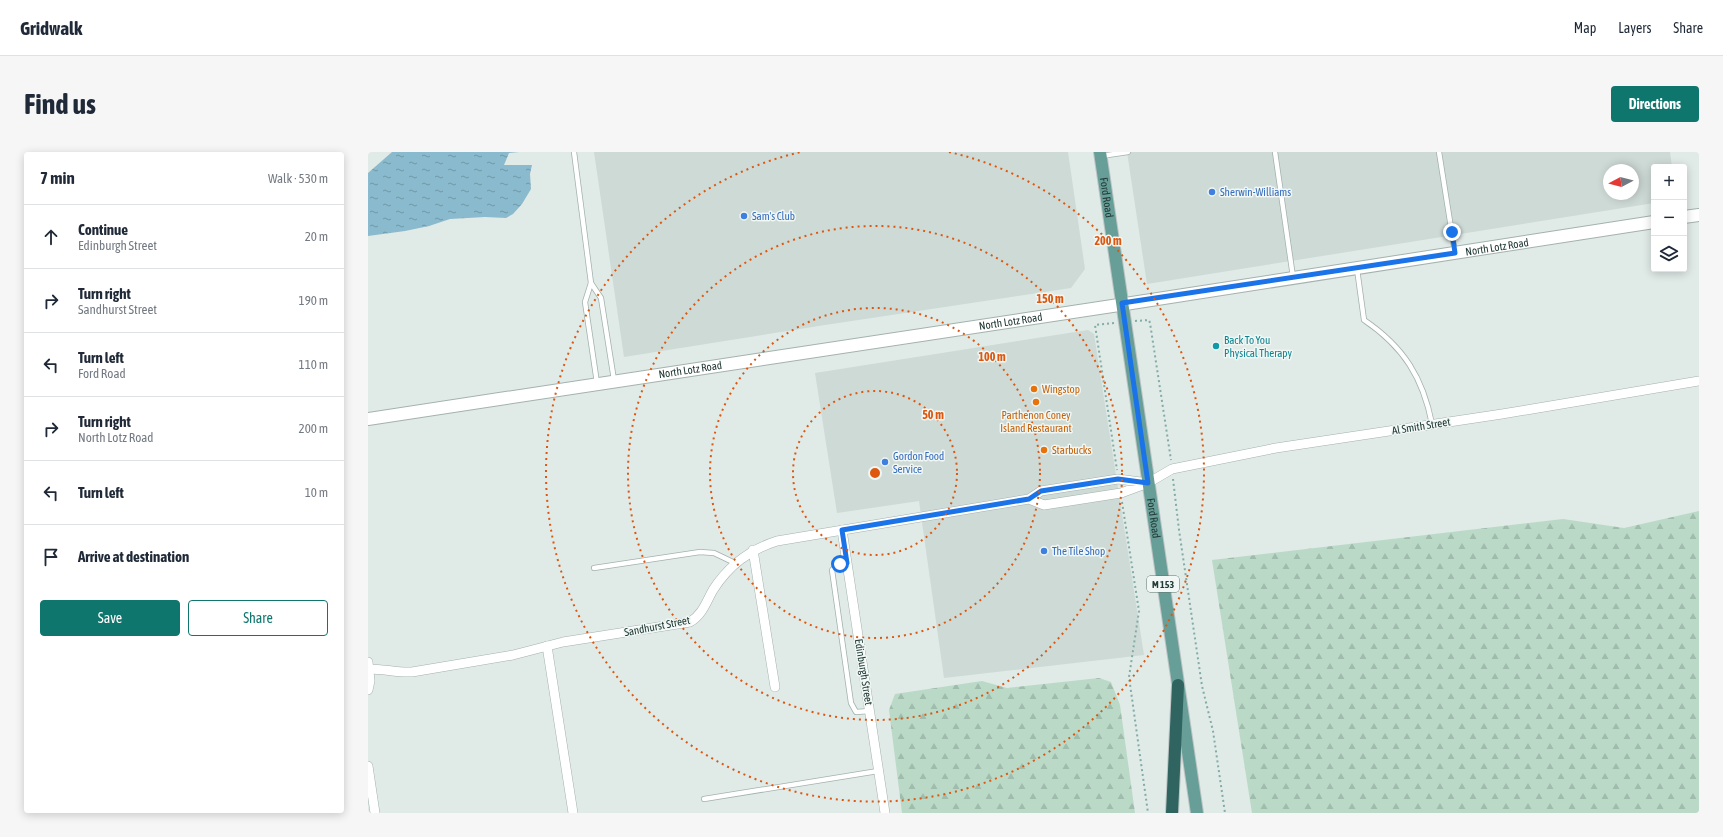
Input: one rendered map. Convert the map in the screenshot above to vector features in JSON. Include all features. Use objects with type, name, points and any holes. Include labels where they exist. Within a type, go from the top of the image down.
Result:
[{"type":"highway","points":[[1172,813],[1178,685]]},
{"type":"main road","name":"Ford Road","points":[[1100,154],[1197,813]]},
{"type":"street","points":[[1687,216],[1699,214]]},
{"type":"street","name":"North Lotz Road","points":[[368,419],[614,380],[863,344],[1651,222]]},
{"type":"street","name":"Al Smith Street","points":[[1148,483],[1172,469],[1276,448],[1699,381]]},
{"type":"street","name":"Sandhurst Street","points":[[369,666],[399,673],[412,672],[513,655],[563,642],[690,622],[702,612],[713,590],[735,563],[753,550],[777,541],[1029,499],[1041,491],[1118,479],[1148,483]]},
{"type":"street","name":"Sandhurst Street","points":[[1029,499],[1044,505],[1121,493],[1148,483]]},
{"type":"street","name":"Edinburgh Street","points":[[842,530],[885,813]]},
{"type":"street","points":[[753,550],[775,687]]},
{"type":"street","points":[[547,646],[573,813]]},
{"type":"street","points":[[368,690],[370,681],[369,666]]},
{"type":"street","points":[[368,766],[375,813]]},
{"type":"lane","points":[[574,152],[591,284],[585,302],[597,383]]},
{"type":"lane","points":[[1100,154],[1128,152]]},
{"type":"lane","points":[[1274,152],[1294,278]]},
{"type":"lane","points":[[1439,152],[1455,253]]},
{"type":"lane","points":[[1357,268],[1364,320],[1380,332],[1397,348],[1410,366],[1421,383],[1428,402],[1432,424]]},
{"type":"lane","points":[[591,284],[601,298],[614,380]]},
{"type":"lane","points":[[594,568],[700,552],[714,553],[735,563]]},
{"type":"lane","points":[[847,563],[836,566],[832,570],[851,703],[856,712],[870,711]]},
{"type":"lane","points":[[704,799],[878,771]]},
{"type":"shaded area","points":[[594,152],[1068,152],[1085,269],[1071,288],[624,357]]},
{"type":"shaded area","points":[[1127,152],[1670,152],[1672,164],[1651,164],[1651,203],[1147,284]]},
{"type":"shaded area","points":[[1088,330],[1094,334],[1144,655],[944,678],[919,501],[837,513],[815,373]]},
{"type":"green space","points":[[1699,511],[1699,813],[1252,813],[1212,560],[1563,519],[1624,528]]},
{"type":"green space","points":[[1099,678],[1111,682],[1120,705],[1135,813],[902,813],[889,710],[895,694],[982,681],[1007,688]]},
{"type":"water","points":[[392,152],[519,152],[509,153],[504,165],[532,165],[530,174],[531,189],[522,204],[513,214],[506,218],[485,217],[450,219],[429,226],[405,231],[368,236],[368,173]]},
{"type":"place","name":"Sherwin-Williams","points":[[1212,192]]},
{"type":"place","name":"Sam's Club","points":[[744,216]]},
{"type":"place","name":"Back To You Physical Therapy","points":[[1216,346]]},
{"type":"place","name":"Wingstop","points":[[1034,389]]},
{"type":"place","name":"Parthenon Coney Island Restaurant","points":[[1036,402]]},
{"type":"place","name":"Starbucks","points":[[1044,450]]},
{"type":"place","name":"Gordon Food Service","points":[[885,462]]},
{"type":"place","name":"The Tile Shop","points":[[1044,551]]},
{"type":"route","points":[[840,564],[847,563],[842,530],[948,511],[1029,499],[1041,491],[1118,479],[1148,483],[1122,303],[1455,253],[1452,232]]}]
